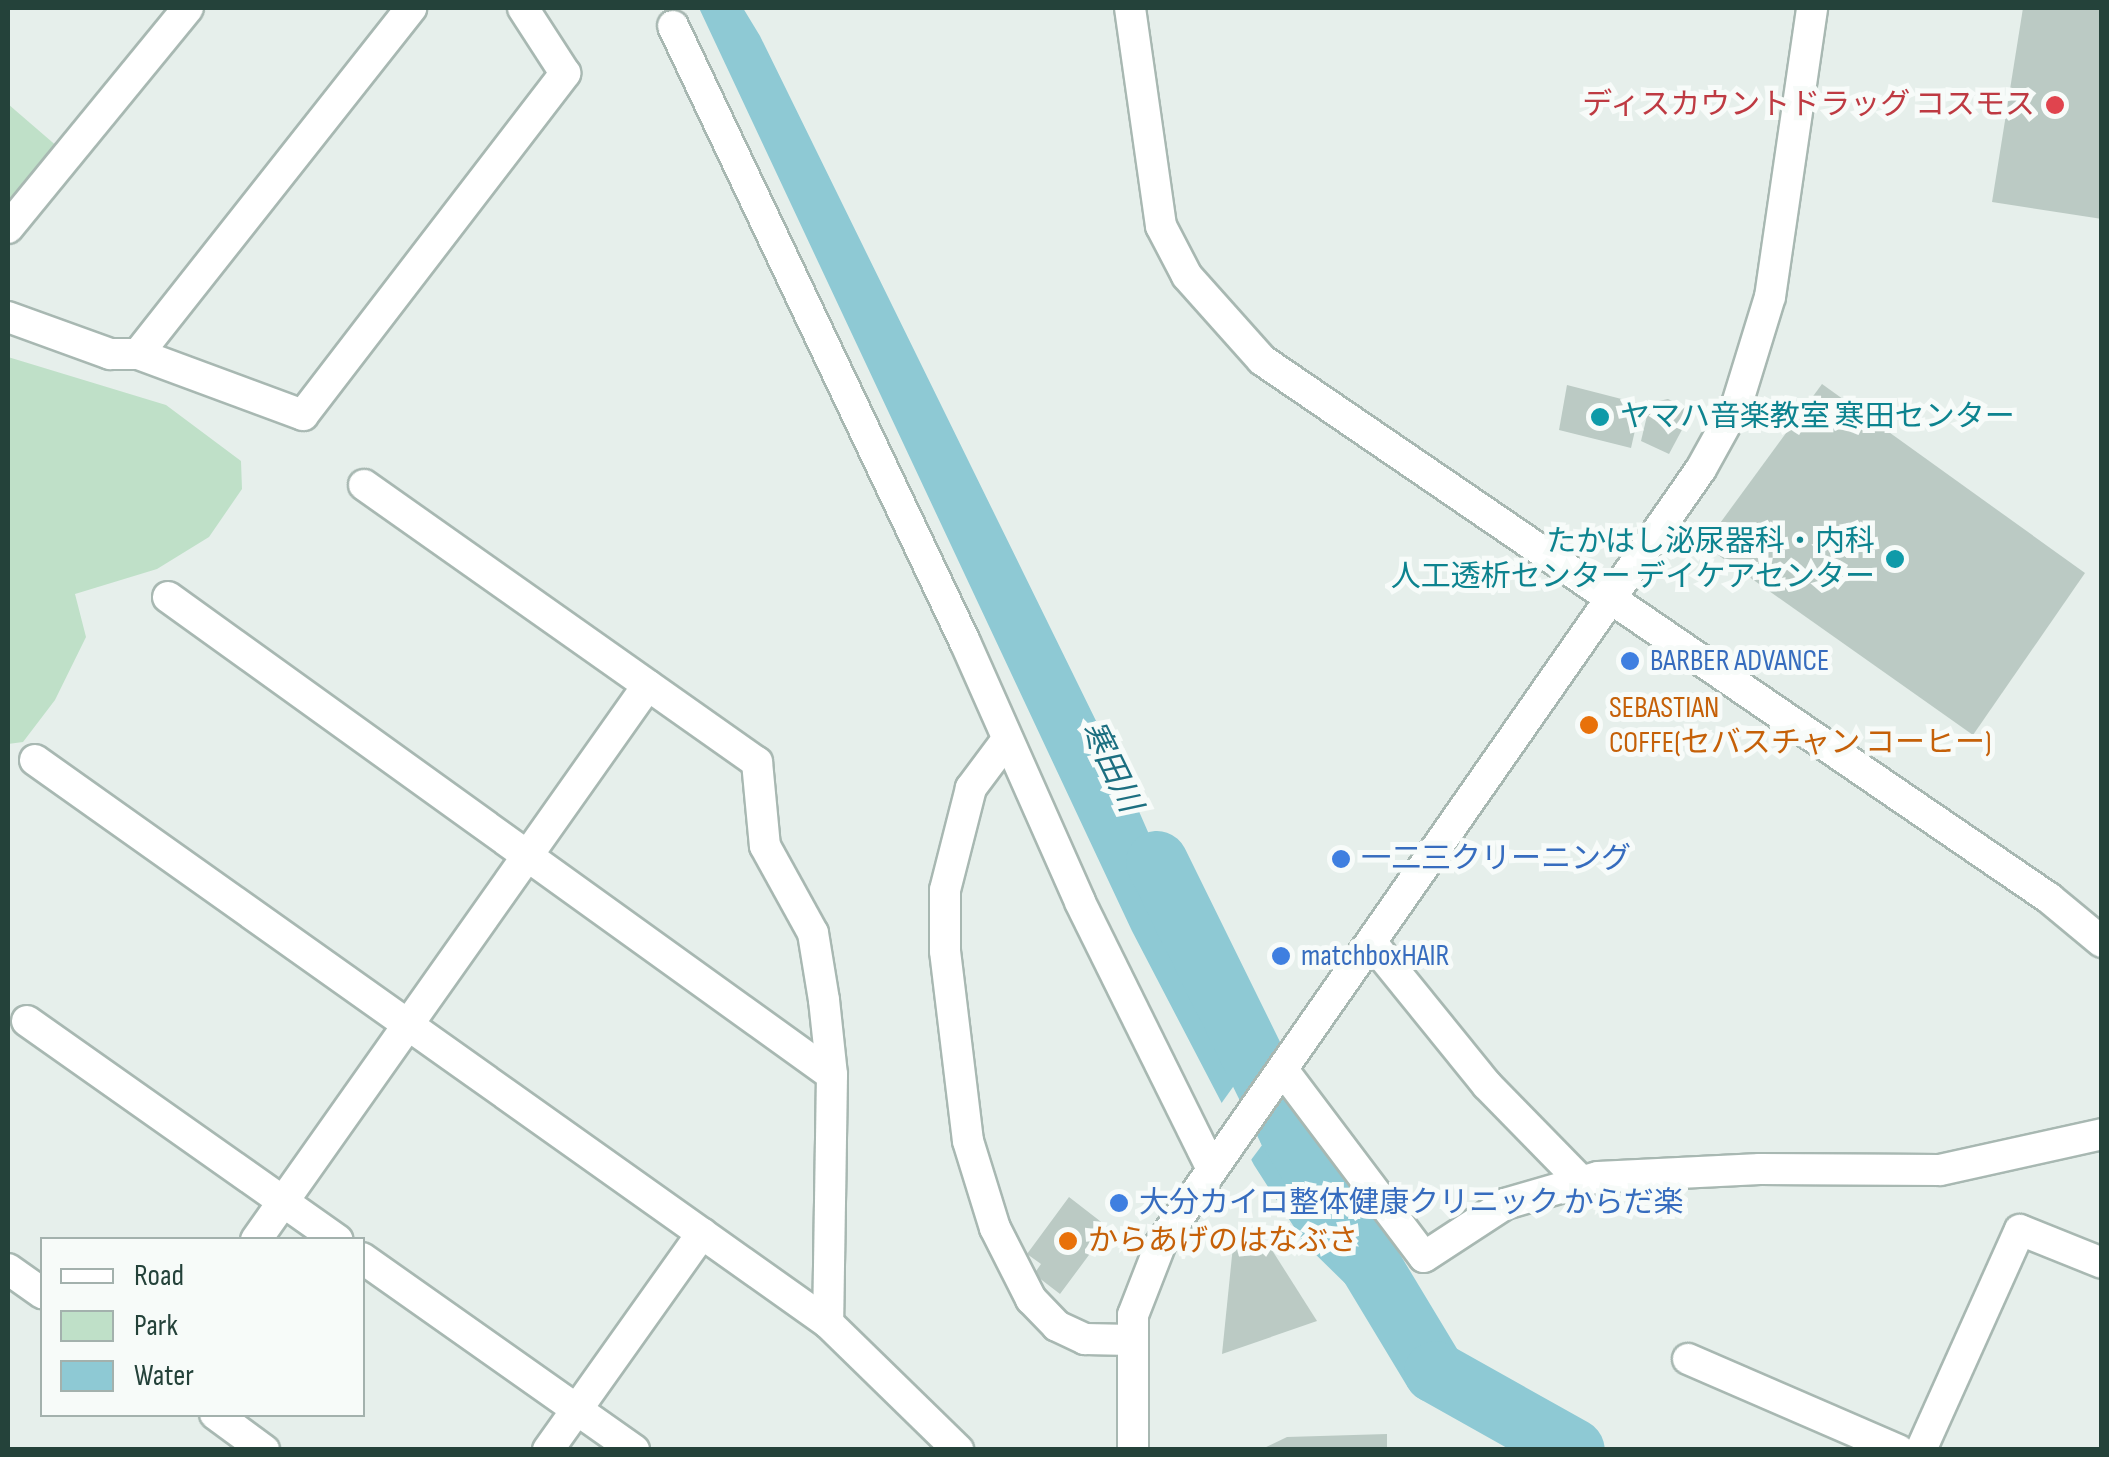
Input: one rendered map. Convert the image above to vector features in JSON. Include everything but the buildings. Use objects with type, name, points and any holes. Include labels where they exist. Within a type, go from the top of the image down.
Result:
[{"type":"street","points":[[8,228],[188,8]]},
{"type":"street","points":[[138,354],[411,8]]},
{"type":"street","points":[[8,317],[110,354],[138,354],[302,415],[564,72],[522,8]]},
{"type":"street","points":[[1130,8],[1154,196],[1187,276],[1280,375],[2049,898],[2102,942]]},
{"type":"street","points":[[1133,1450],[1131,1340],[1150,1264],[1217,1159],[1283,1070],[1716,445],[1747,383],[1770,298],[1812,8]]},
{"type":"street","points":[[672,26],[966,642],[1006,741],[1217,1159]]},
{"type":"street","points":[[364,485],[757,762],[765,846],[813,933],[832,1075],[828,1323]]},
{"type":"street","points":[[168,597],[832,1075]]},
{"type":"street","points":[[258,1237],[648,685]]},
{"type":"street","points":[[1006,741],[971,788],[945,890],[945,951],[968,1141],[995,1228],[1031,1299],[1057,1326],[1085,1339],[1131,1340]]},
{"type":"street","points":[[35,760],[828,1323],[958,1450]]},
{"type":"street","points":[[1372,942],[1487,1085],[1582,1182]]},
{"type":"street","points":[[27,1021],[333,1237]]},
{"type":"street","points":[[1283,1070],[1424,1258],[1505,1204],[1582,1182],[1760,1169],[1940,1170],[2102,1134]]},
{"type":"street","points":[[1922,1450],[2020,1230],[2102,1263]]},
{"type":"street","points":[[548,1450],[702,1233]]},
{"type":"street","points":[[365,1260],[634,1450]]},
{"type":"street","points":[[8,1268],[40,1292]]},
{"type":"street","points":[[1688,1359],[1898,1450]]},
{"type":"street","points":[[219,1417],[264,1450]]},
{"type":"green space","points":[[8,104],[59,148],[8,207]]},
{"type":"green space","points":[[8,357],[166,405],[241,461],[242,489],[209,537],[157,569],[75,594],[86,637],[55,700],[23,742],[8,744]]},
{"type":"water","points":[[699,8],[743,8],[760,36],[1127,784],[1247,1058],[1311,1182],[1311,1200],[1331,1242],[1405,1339],[1565,1449],[1544,1449],[1409,1365],[1357,1295],[1305,1244],[1254,1165],[1132,931]]},
{"type":"pier","points":[[1253,1059],[1283,1117],[1248,1164],[1218,1108]]},
{"type":"waterway","name":"寒田川","points":[[1157,862],[1290,1132],[1435,1372],[1574,1450]]},
{"type":"place","name":"ディスカウントドラッグ コスモス","points":[[2055,105]]},
{"type":"place","name":"ヤマハ音楽教室 寒田センター","points":[[1600,417]]},
{"type":"place","name":"たかはし泌尿器科・内科 人工透析センター デイケアセンター","points":[[1895,559]]},
{"type":"place","name":"BARBER ADVANCE","points":[[1630,661]]},
{"type":"place","name":"SEBASTIAN COFFE(セバスチャン コーヒー)","points":[[1589,725]]},
{"type":"place","name":"一二三クリーニング","points":[[1341,859]]},
{"type":"place","name":"matchboxHAIR","points":[[1281,956]]},
{"type":"place","name":"大分カイロ整体健康クリニック からだ楽","points":[[1119,1203]]},
{"type":"place","name":"からあげのはなぶさ","points":[[1068,1241]]}]
